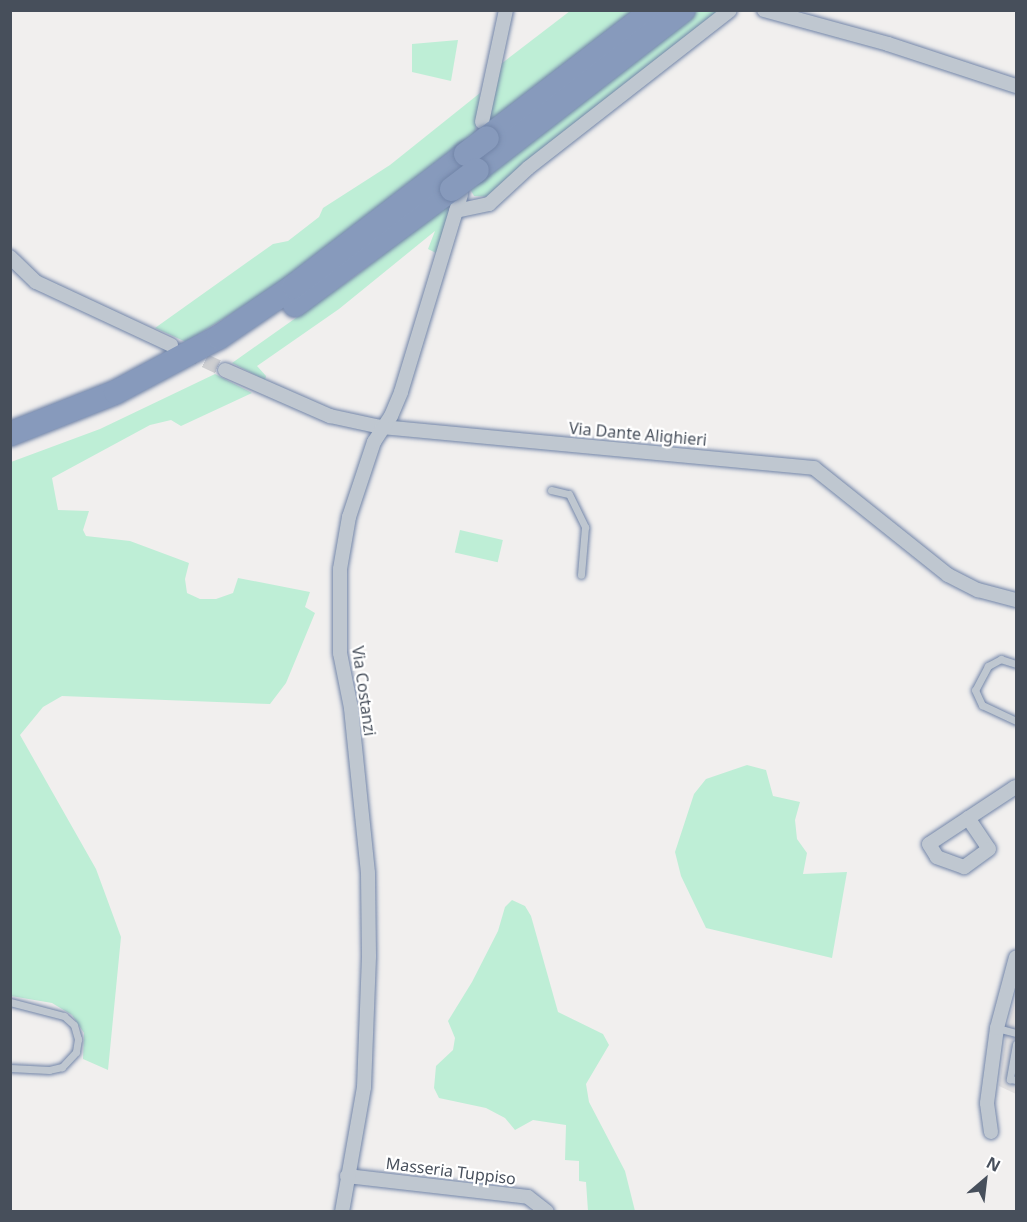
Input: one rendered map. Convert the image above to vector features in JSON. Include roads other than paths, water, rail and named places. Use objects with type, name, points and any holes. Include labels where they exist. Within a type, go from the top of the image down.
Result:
[{"type":"highway","points":[[10,450],[127,404],[211,360],[456,198],[485,130],[653,10]]},
{"type":"highway","points":[[10,434],[116,392],[219,337],[472,162],[683,10]]},
{"type":"street","points":[[485,130],[506,10]]},
{"type":"street","points":[[456,198],[489,204],[528,168],[730,10]]},
{"type":"street","points":[[764,10],[888,44],[1017,86]]},
{"type":"street","name":"Via Costanzi","points":[[342,1212],[346,1176],[364,1087],[369,956],[366,862],[351,708],[340,653],[340,569],[349,517],[381,427],[391,416],[401,392],[456,198]]},
{"type":"street","points":[[10,257],[36,282],[171,345]]},
{"type":"street","name":"Via Dante Alighieri","points":[[225,370],[330,416],[381,427],[808,466],[827,476],[948,575],[978,590],[1017,600]]},
{"type":"street","points":[[968,818],[1017,787]]},
{"type":"street","points":[[991,1132],[987,1103],[997,1028],[1017,957]]},
{"type":"street","name":"Masseria Tuppiso","points":[[346,1176],[528,1197],[547,1212]]},
{"type":"lane","points":[[551,490],[569,494],[585,527],[581,575]]},
{"type":"lane","points":[[1017,664],[1002,659],[988,666],[975,690],[982,705],[1017,721]]},
{"type":"lane","points":[[10,1002],[64,1016],[74,1026],[78,1039],[76,1052],[62,1067],[10,1068]]},
{"type":"lane","points":[[997,1028],[1017,1033]]},
{"type":"lane","points":[[1017,1044],[1010,1079],[1017,1080]]},
{"type":"tunnel","points":[[186,352],[225,370]]}]
